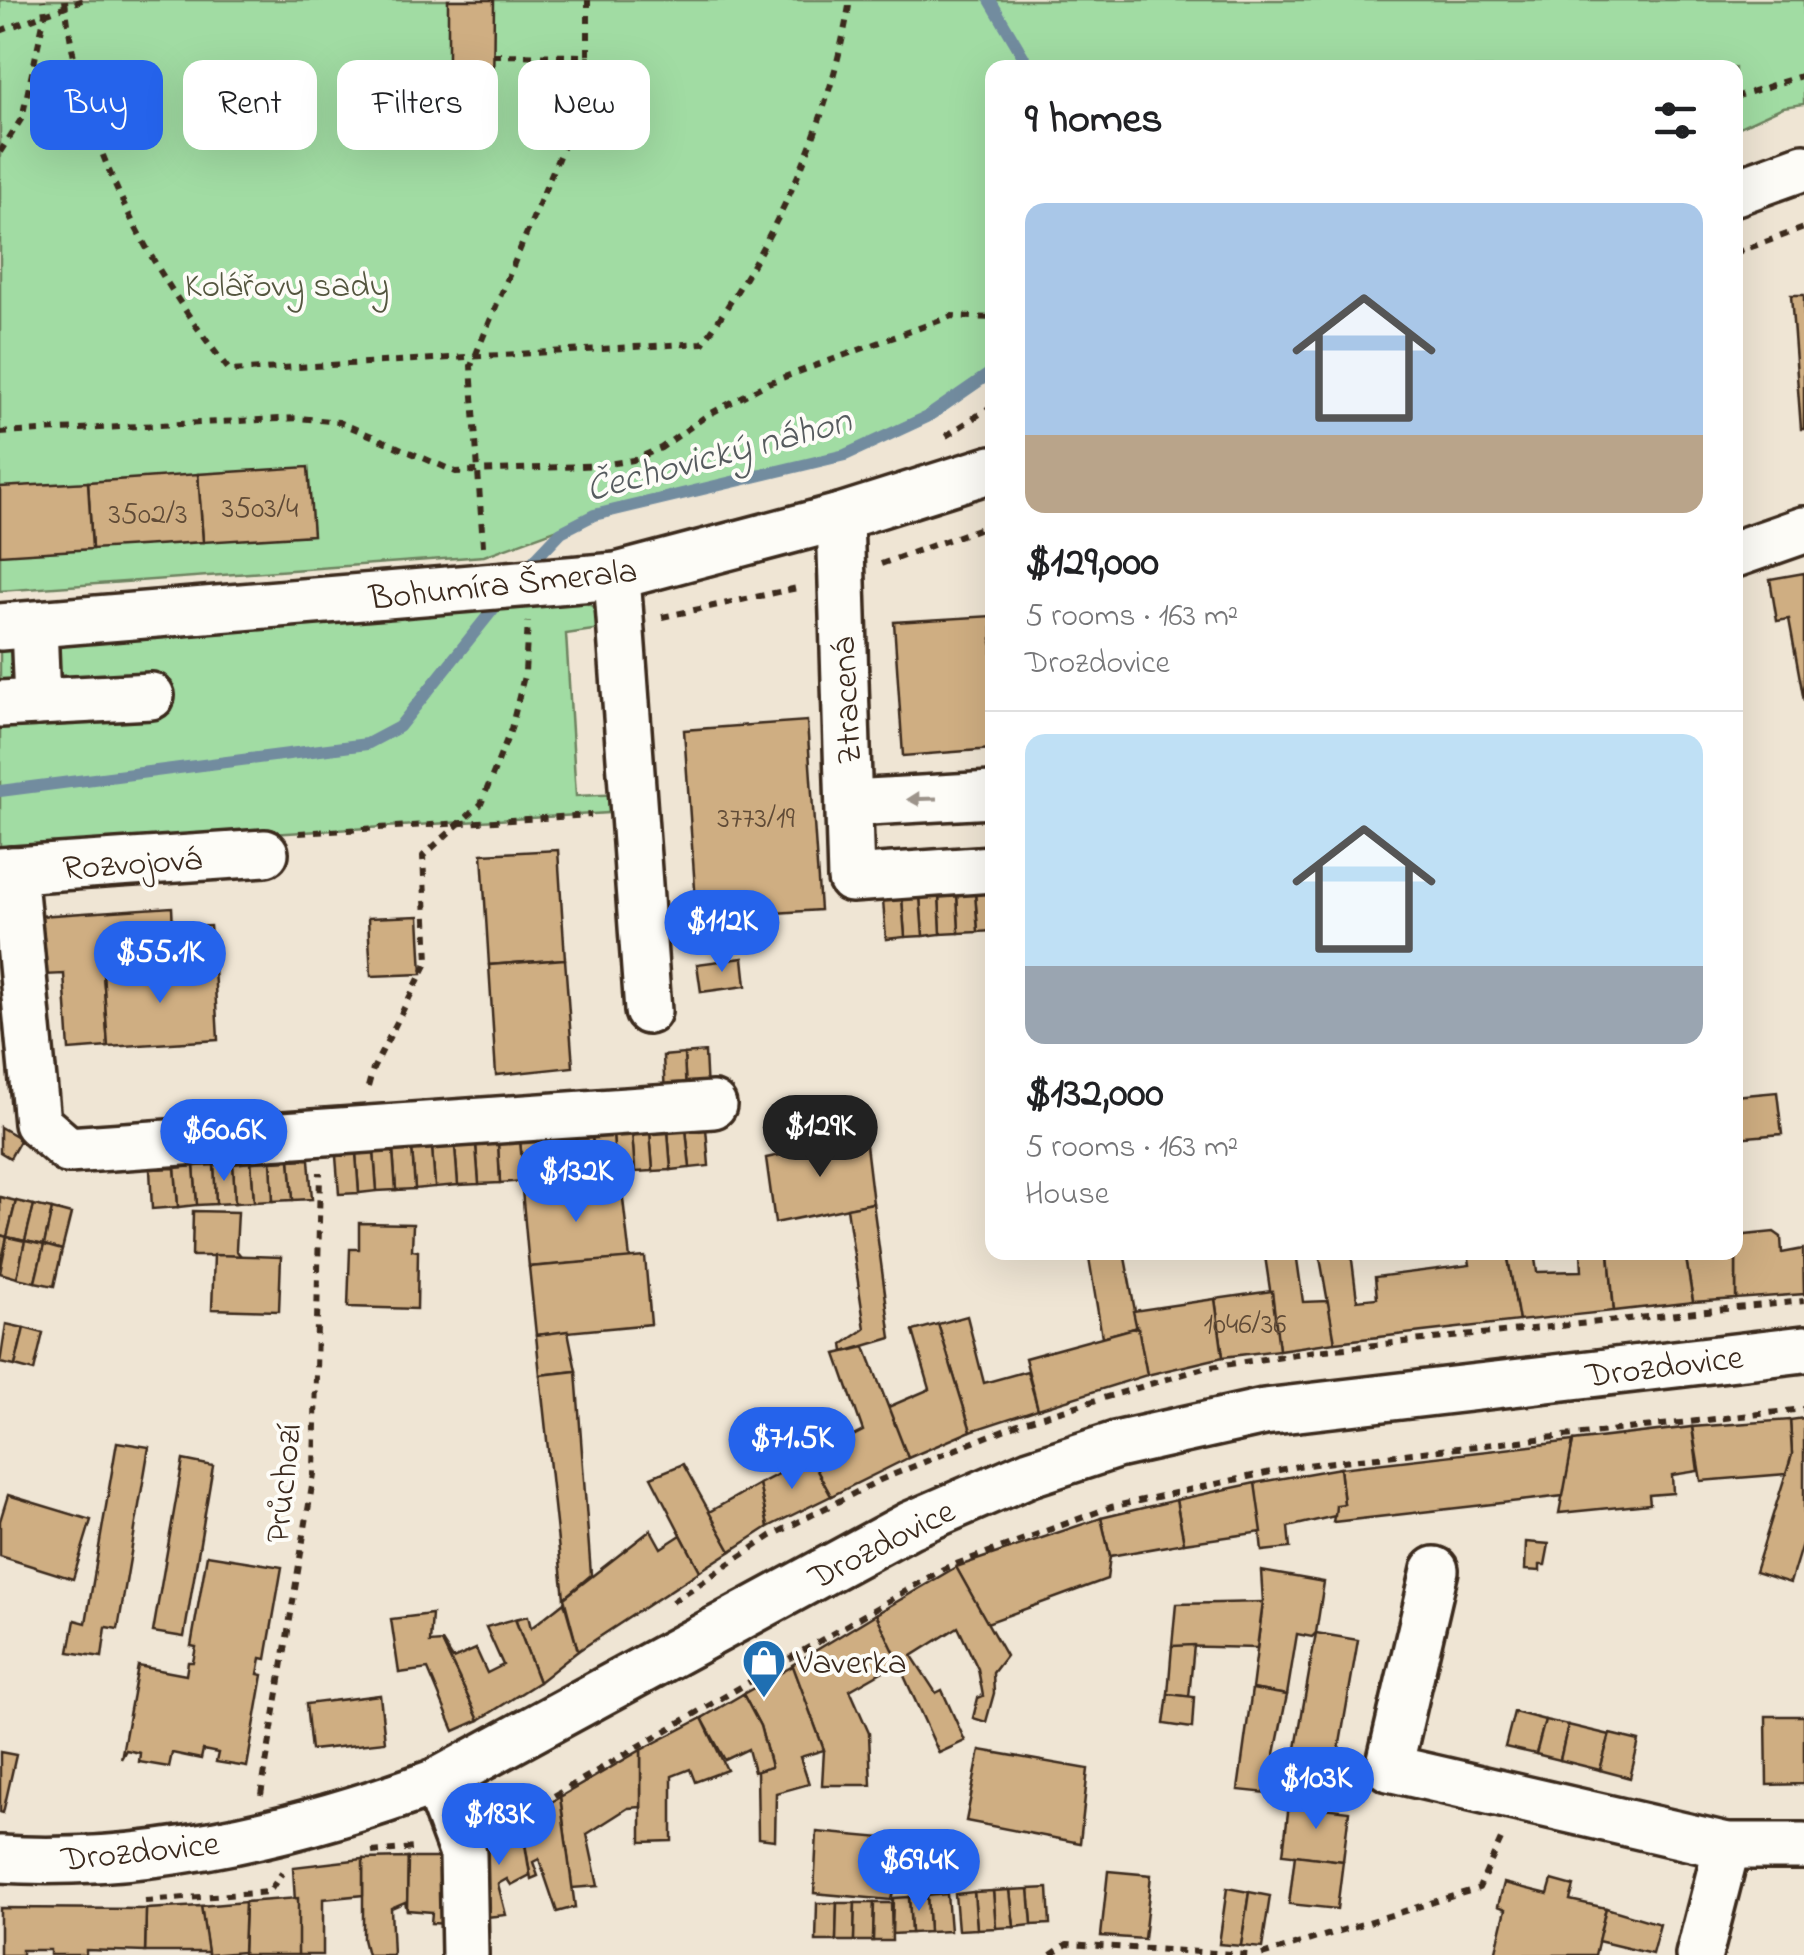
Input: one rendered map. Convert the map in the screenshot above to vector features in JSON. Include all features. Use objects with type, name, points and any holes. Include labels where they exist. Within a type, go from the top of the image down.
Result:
[{"type":"street","points":[[1743,189],[1804,167]]},
{"type":"street","name":"Bohumíra Šmerala","points":[[17,626],[472,574],[549,584],[617,576],[840,517],[985,471]]},
{"type":"street","name":"Ztracená","points":[[840,517],[839,579],[850,803],[985,795]]},
{"type":"street","points":[[1743,551],[1804,530]]},
{"type":"street","points":[[617,576],[648,1011]]},
{"type":"street","points":[[17,626],[18,703],[151,696]]},
{"type":"street","points":[[850,803],[852,878],[985,869]]},
{"type":"street","name":"Rozvojová","points":[[6,870],[264,853]]},
{"type":"street","points":[[6,870],[38,1122],[68,1150],[714,1105]]},
{"type":"street","name":"Drozdovice","points":[[0,1859],[76,1860],[274,1848],[436,1782],[910,1525],[1030,1473],[1116,1445],[1281,1409],[1804,1349]]},
{"type":"street","points":[[1435,1570],[1389,1768],[1727,1846],[1804,1846]]},
{"type":"street","points":[[436,1782],[460,1843],[465,1955]]},
{"type":"street","points":[[1698,1955],[1727,1846]]},
{"type":"path","points":[[0,152],[22,118],[45,14],[43,0]]},
{"type":"path","points":[[0,31],[65,3],[82,0]]},
{"type":"path","points":[[472,574],[476,473],[470,366],[584,99],[588,0]]},
{"type":"path","points":[[65,3],[87,110],[130,221],[162,278],[230,371],[704,343],[766,246],[792,194],[832,84],[850,0]]},
{"type":"path","points":[[494,55],[588,56]]},
{"type":"path","points":[[1743,95],[1804,76]]},
{"type":"path","points":[[1743,250],[1804,228]]},
{"type":"path","points":[[0,433],[299,418],[339,422],[437,465],[476,473],[633,460],[661,448],[706,416],[768,383],[952,316],[985,318]]},
{"type":"path","name":"Průchozí","points":[[274,1848],[314,1474],[339,1131],[428,962],[423,856],[455,823],[481,804],[512,729],[549,584]]},
{"type":"path","points":[[264,853],[270,836],[632,813]]},
{"type":"path","points":[[366,1852],[460,1843],[488,1834],[943,1570],[1111,1507],[1298,1466],[1804,1409]]},
{"type":"path","points":[[1262,1955],[1479,1888],[1520,1798]]},
{"type":"path","points":[[130,1901],[186,1901],[269,1892],[274,1848]]},
{"type":"path","points":[[1050,1955],[1067,1944],[1249,1955]]},
{"type":"green space","name":"Kolářovy sady","points":[[0,0],[1804,0],[1804,104],[1783,107],[1743,125],[1743,60],[985,60],[985,377],[927,417],[845,455],[624,505],[484,556],[0,591]]},
{"type":"green space","points":[[573,596],[601,611],[613,627],[566,634],[576,796],[624,794],[624,812],[0,851],[0,643]]},
{"type":"building","points":[[448,0],[494,0],[493,60],[448,60]]},
{"type":"building","points":[[1791,295],[1804,295],[1804,429],[1801,429]]},
{"type":"building","points":[[308,467],[313,535],[203,542],[198,474]]},
{"type":"building","points":[[198,474],[203,542],[92,549],[88,482]]},
{"type":"building","points":[[88,482],[92,549],[0,555],[0,487]]},
{"type":"building","points":[[1804,573],[1804,701],[1789,619],[1777,621],[1770,579]]},
{"type":"building","points":[[985,616],[985,750],[903,756],[894,622]]},
{"type":"building","points":[[807,721],[820,910],[697,918],[684,730]]},
{"type":"building","points":[[558,850],[565,959],[489,965],[482,854]]},
{"type":"building","points":[[985,892],[985,932],[978,932],[975,893]]},
{"type":"building","points":[[975,893],[978,932],[959,933],[957,895]]},
{"type":"building","points":[[957,895],[959,933],[941,934],[939,896]]},
{"type":"building","points":[[939,896],[941,934],[923,936],[920,897]]},
{"type":"building","points":[[920,897],[923,936],[905,937],[902,899]]},
{"type":"building","points":[[902,899],[905,937],[886,939],[883,900]]},
{"type":"building","points":[[172,907],[173,928],[210,926],[214,968],[103,971],[108,1047],[69,1050],[64,974],[43,975],[39,916]]},
{"type":"building","points":[[419,916],[422,974],[371,976],[368,918]]},
{"type":"building","points":[[743,958],[746,986],[701,992],[697,964]]},
{"type":"building","points":[[565,959],[573,1067],[496,1075],[489,965]]},
{"type":"building","points":[[167,967],[167,972],[214,968],[218,1040],[108,1047],[103,971]]},
{"type":"building","points":[[705,1052],[707,1092],[686,1094],[684,1054]]},
{"type":"building","points":[[684,1054],[686,1094],[665,1095],[663,1056]]},
{"type":"building","points":[[1777,1092],[1782,1134],[1743,1137],[1743,1095]]},
{"type":"building","points":[[0,1127],[21,1139],[10,1158],[0,1152]]},
{"type":"building","points":[[706,1128],[709,1166],[690,1168],[686,1129]]},
{"type":"building","points":[[686,1129],[690,1168],[671,1170],[668,1131]]},
{"type":"building","points":[[668,1131],[671,1170],[653,1171],[650,1132]]},
{"type":"building","points":[[650,1132],[653,1171],[635,1172],[632,1133]]},
{"type":"building","points":[[632,1133],[635,1172],[616,1174],[613,1135]]},
{"type":"building","points":[[613,1135],[616,1174],[596,1175],[592,1137]]},
{"type":"building","points":[[576,1137],[579,1176],[561,1178],[558,1139]]},
{"type":"building","points":[[576,1137],[592,1137],[596,1175],[579,1176]]},
{"type":"building","points":[[865,1137],[873,1203],[775,1223],[766,1158]]},
{"type":"building","points":[[558,1139],[561,1178],[543,1180],[540,1140]]},
{"type":"building","points":[[540,1140],[543,1180],[524,1181],[520,1141]]},
{"type":"building","points":[[520,1141],[524,1181],[500,1183],[498,1144]]},
{"type":"building","points":[[498,1144],[500,1183],[479,1184],[476,1145]]},
{"type":"building","points":[[476,1145],[479,1184],[458,1185],[455,1147]]},
{"type":"building","points":[[455,1147],[458,1185],[435,1187],[432,1148]]},
{"type":"building","points":[[432,1148],[435,1187],[415,1189],[412,1149]]},
{"type":"building","points":[[412,1149],[415,1189],[396,1190],[393,1151]]},
{"type":"building","points":[[393,1151],[396,1190],[377,1191],[374,1152]]},
{"type":"building","points":[[374,1152],[377,1191],[359,1193],[356,1154]]},
{"type":"building","points":[[356,1154],[359,1193],[339,1194],[336,1156]]},
{"type":"building","points":[[309,1159],[312,1199],[293,1200],[290,1160]]},
{"type":"building","points":[[290,1160],[293,1200],[273,1201],[271,1161]]},
{"type":"building","points":[[271,1161],[273,1201],[254,1202],[251,1162]]},
{"type":"building","points":[[251,1162],[254,1202],[235,1203],[233,1164]]},
{"type":"building","points":[[233,1164],[235,1203],[216,1204],[214,1165]]},
{"type":"building","points":[[214,1165],[216,1204],[197,1205],[194,1166]]},
{"type":"building","points":[[194,1166],[197,1205],[178,1207],[175,1168]]},
{"type":"building","points":[[175,1168],[178,1207],[152,1209],[150,1169]]},
{"type":"building","points":[[621,1182],[630,1259],[529,1267],[522,1190]]},
{"type":"building","points":[[0,1197],[16,1201],[7,1237],[0,1235]]},
{"type":"building","points":[[16,1201],[34,1205],[25,1241],[7,1237]]},
{"type":"building","points":[[873,1203],[891,1338],[844,1352],[843,1344],[865,1329],[847,1208]]},
{"type":"building","points":[[34,1205],[52,1209],[44,1245],[25,1241]]},
{"type":"building","points":[[52,1209],[71,1214],[62,1250],[44,1245]]},
{"type":"building","points":[[193,1211],[238,1212],[236,1250],[241,1256],[192,1256]]},
{"type":"building","points":[[359,1223],[413,1224],[412,1250],[418,1251],[417,1309],[348,1307],[350,1249],[359,1249]]},
{"type":"building","points":[[1774,1232],[1781,1237],[1782,1253],[1803,1249],[1804,1294],[1736,1299],[1736,1260],[1743,1260],[1743,1235]]},
{"type":"building","points":[[0,1235],[7,1237],[0,1268]]},
{"type":"building","points":[[7,1237],[25,1241],[17,1278],[0,1273]]},
{"type":"building","points":[[25,1241],[44,1245],[35,1282],[17,1278]]},
{"type":"building","points":[[44,1245],[62,1250],[54,1286],[35,1282]]},
{"type":"building","points":[[214,1255],[281,1257],[279,1311],[212,1309]]},
{"type":"building","points":[[645,1257],[651,1324],[536,1335],[529,1267]]},
{"type":"building","points":[[1089,1260],[1125,1260],[1138,1327],[1102,1337]]},
{"type":"building","points":[[1266,1260],[1297,1260],[1303,1302],[1329,1301],[1335,1342],[1279,1350]]},
{"type":"building","points":[[1320,1260],[1352,1260],[1357,1300],[1377,1298],[1375,1277],[1470,1265],[1469,1260],[1508,1260],[1519,1321],[1335,1342]]},
{"type":"building","points":[[1508,1260],[1535,1260],[1537,1272],[1582,1271],[1581,1260],[1610,1260],[1614,1311],[1519,1321]]},
{"type":"building","points":[[1610,1260],[1686,1260],[1693,1302],[1614,1311]]},
{"type":"building","points":[[1686,1260],[1736,1260],[1736,1299],[1693,1302]]},
{"type":"building","points":[[1272,1291],[1279,1350],[1223,1357],[1215,1299]]},
{"type":"building","points":[[1215,1299],[1223,1357],[1147,1375],[1133,1311]]},
{"type":"building","points":[[967,1316],[984,1383],[1027,1371],[1038,1409],[971,1431],[938,1324]]},
{"type":"building","points":[[6,1324],[24,1328],[15,1366],[0,1363]]},
{"type":"building","points":[[938,1324],[971,1431],[908,1458],[886,1408],[930,1389],[913,1331]]},
{"type":"building","points":[[1138,1327],[1147,1375],[1038,1409],[1025,1358]]},
{"type":"building","points":[[24,1328],[43,1333],[34,1371],[15,1366]]},
{"type":"building","points":[[568,1331],[576,1371],[540,1375],[536,1335]]},
{"type":"building","points":[[865,1347],[908,1458],[831,1496],[810,1458],[863,1431],[836,1354]]},
{"type":"building","points":[[576,1371],[591,1575],[564,1598],[540,1375]]},
{"type":"building","points":[[1804,1418],[1804,1537],[1790,1583],[1755,1572],[1792,1454],[1790,1420]]},
{"type":"building","points":[[1790,1420],[1792,1454],[1786,1474],[1701,1481],[1692,1427]]},
{"type":"building","points":[[1692,1427],[1698,1471],[1672,1475],[1673,1493],[1649,1495],[1650,1504],[1559,1513],[1573,1441]]},
{"type":"building","points":[[1573,1441],[1563,1496],[1333,1522],[1336,1505],[1344,1504],[1340,1468]]},
{"type":"building","points":[[117,1442],[149,1447],[118,1629],[106,1627],[102,1657],[69,1652],[75,1620],[86,1623]]},
{"type":"building","points":[[810,1458],[831,1496],[768,1527],[759,1484]]},
{"type":"building","points":[[183,1460],[213,1466],[184,1637],[153,1632]]},
{"type":"building","points":[[683,1464],[731,1551],[700,1571],[651,1477]]},
{"type":"building","points":[[1340,1468],[1344,1504],[1336,1505],[1335,1516],[1288,1527],[1290,1548],[1262,1551],[1255,1483]]},
{"type":"building","points":[[1255,1483],[1262,1532],[1184,1543],[1176,1500]]},
{"type":"building","points":[[759,1484],[768,1527],[731,1551],[709,1512]]},
{"type":"building","points":[[8,1495],[91,1520],[73,1579],[0,1556],[0,1521]]},
{"type":"building","points":[[1176,1500],[1184,1543],[1110,1556],[1101,1518]]},
{"type":"building","points":[[1101,1518],[1110,1556],[1107,1579],[987,1623],[956,1567]]},
{"type":"building","points":[[651,1530],[661,1548],[681,1535],[700,1571],[578,1651],[564,1598]]},
{"type":"building","points":[[1526,1542],[1549,1544],[1540,1571],[1525,1570]]},
{"type":"building","points":[[207,1555],[282,1567],[266,1659],[261,1658],[258,1674],[263,1675],[247,1767],[216,1762],[218,1753],[203,1750],[201,1759],[172,1753],[169,1767],[139,1762],[140,1753],[126,1750],[121,1759],[138,1666],[186,1675],[188,1662],[193,1662],[196,1647],[191,1646]]},
{"type":"building","points":[[956,1567],[1006,1656],[993,1673],[994,1693],[986,1722],[973,1718],[978,1698],[983,1696],[978,1669],[958,1627],[912,1656],[936,1693],[942,1690],[965,1741],[939,1753],[876,1614]]},
{"type":"building","points":[[1261,1571],[1324,1582],[1316,1633],[1312,1637],[1297,1634],[1287,1695],[1252,1689],[1263,1602]]},
{"type":"building","points":[[564,1602],[578,1651],[539,1682],[515,1619],[528,1616],[531,1628]]},
{"type":"building","points":[[1263,1602],[1257,1648],[1172,1646],[1176,1604]]},
{"type":"building","points":[[432,1614],[430,1643],[442,1642],[479,1720],[454,1731],[428,1669],[399,1673],[391,1619]]},
{"type":"building","points":[[876,1614],[899,1662],[850,1690],[869,1733],[871,1785],[822,1785],[824,1750],[792,1665]]},
{"type":"building","points":[[515,1619],[539,1682],[479,1720],[442,1642],[453,1659],[476,1649],[487,1673],[503,1665],[486,1627]]},
{"type":"building","points":[[1316,1633],[1358,1640],[1333,1784],[1291,1777]]},
{"type":"building","points":[[1194,1645],[1189,1697],[1168,1694],[1172,1646]]},
{"type":"building","points":[[793,1666],[824,1750],[800,1757],[809,1784],[776,1793],[775,1840],[758,1838],[757,1771],[771,1767],[760,1726],[743,1694]]},
{"type":"building","points":[[1252,1689],[1287,1695],[1267,1793],[1238,1790]]},
{"type":"building","points":[[743,1694],[760,1726],[771,1767],[754,1772],[748,1749],[725,1760],[702,1718]]},
{"type":"building","points":[[1168,1694],[1194,1697],[1192,1728],[1164,1724]]},
{"type":"building","points":[[380,1695],[385,1742],[311,1750],[306,1704]]},
{"type":"building","points":[[1514,1712],[1545,1720],[1536,1754],[1505,1747]]},
{"type":"building","points":[[1766,1716],[1804,1716],[1804,1784],[1767,1785]]},
{"type":"building","points":[[702,1718],[727,1770],[695,1782],[690,1769],[672,1776],[672,1841],[641,1842],[641,1750]]},
{"type":"building","points":[[1545,1720],[1568,1725],[1560,1760],[1536,1754]]},
{"type":"building","points":[[1568,1725],[1610,1735],[1600,1770],[1560,1760]]},
{"type":"building","points":[[1610,1734],[1639,1741],[1630,1778],[1600,1770]]},
{"type":"building","points":[[641,1750],[641,1807],[628,1808],[587,1834],[598,1886],[572,1888],[560,1797]]},
{"type":"building","points":[[980,1750],[1088,1769],[1080,1843],[966,1821]]},
{"type":"building","points":[[0,1752],[16,1755],[3,1813],[0,1812]]},
{"type":"building","points":[[560,1797],[575,1907],[557,1912],[539,1859],[533,1862],[538,1876],[531,1879],[521,1820]]},
{"type":"building","points":[[1289,1804],[1349,1811],[1343,1861],[1283,1854]]},
{"type":"building","points":[[521,1820],[530,1875],[511,1885],[507,1879],[498,1884],[506,1915],[476,1918],[477,1844]]},
{"type":"building","points":[[817,1832],[905,1840],[891,1900],[814,1893]]},
{"type":"building","points":[[1295,1855],[1343,1861],[1337,1909],[1289,1904]]},
{"type":"building","points":[[408,1858],[407,1910],[405,1902],[391,1908],[393,1955],[367,1955],[363,1939],[363,1859]]},
{"type":"building","points":[[408,1858],[447,1858],[450,1924],[431,1923],[432,1912],[407,1910]]},
{"type":"building","points":[[363,1859],[363,1895],[323,1899],[323,1955],[298,1955],[293,1867]]},
{"type":"building","points":[[1108,1871],[1151,1875],[1144,1939],[1101,1936]]},
{"type":"building","points":[[1552,1880],[1574,1886],[1570,1900],[1606,1908],[1595,1955],[1495,1955],[1506,1909],[1498,1906],[1504,1883],[1548,1894]]},
{"type":"building","points":[[1048,1888],[1050,1924],[1032,1925],[1029,1889]]},
{"type":"building","points":[[1227,1888],[1249,1892],[1241,1946],[1219,1944]]},
{"type":"building","points":[[1029,1889],[1032,1925],[1014,1927],[1010,1890]]},
{"type":"building","points":[[1010,1890],[1014,1927],[996,1928],[993,1891]]},
{"type":"building","points":[[993,1891],[996,1928],[977,1929],[974,1892]]},
{"type":"building","points":[[974,1892],[977,1929],[958,1930],[955,1894]]},
{"type":"building","points":[[1249,1892],[1270,1896],[1262,1948],[1241,1946]]},
{"type":"building","points":[[947,1894],[950,1931],[929,1932],[927,1896]]},
{"type":"building","points":[[927,1896],[929,1932],[911,1933],[909,1897]]},
{"type":"building","points":[[909,1897],[911,1933],[892,1934],[893,1898]]},
{"type":"building","points":[[298,1898],[298,1955],[243,1955],[245,1902]]},
{"type":"building","points":[[245,1902],[243,1952],[208,1955],[201,1906]]},
{"type":"building","points":[[817,1903],[837,1903],[836,1941],[816,1941]]},
{"type":"building","points":[[837,1903],[855,1903],[854,1941],[836,1941]]},
{"type":"building","points":[[855,1903],[874,1903],[873,1941],[854,1941]]},
{"type":"building","points":[[874,1903],[891,1903],[892,1941],[873,1941]]},
{"type":"building","points":[[201,1906],[208,1952],[145,1952],[146,1909]]},
{"type":"building","points":[[0,1908],[146,1909],[145,1952],[86,1950],[86,1955],[50,1955],[50,1950],[22,1950],[22,1955],[0,1955]]},
{"type":"building","points":[[1606,1908],[1660,1924],[1652,1954],[1598,1941]]},
{"type":"waterway","name":"Čechovický náhon","points":[[990,0],[1025,60]]},
{"type":"waterway","name":"Čechovický náhon","points":[[525,570],[561,532],[594,515],[845,455],[927,417],[985,377]]},
{"type":"waterway","name":"Čechovický náhon","points":[[0,791],[367,744],[399,727],[503,597]]},
{"type":"place","name":"Vaverka","points":[[764,1699]]}]
